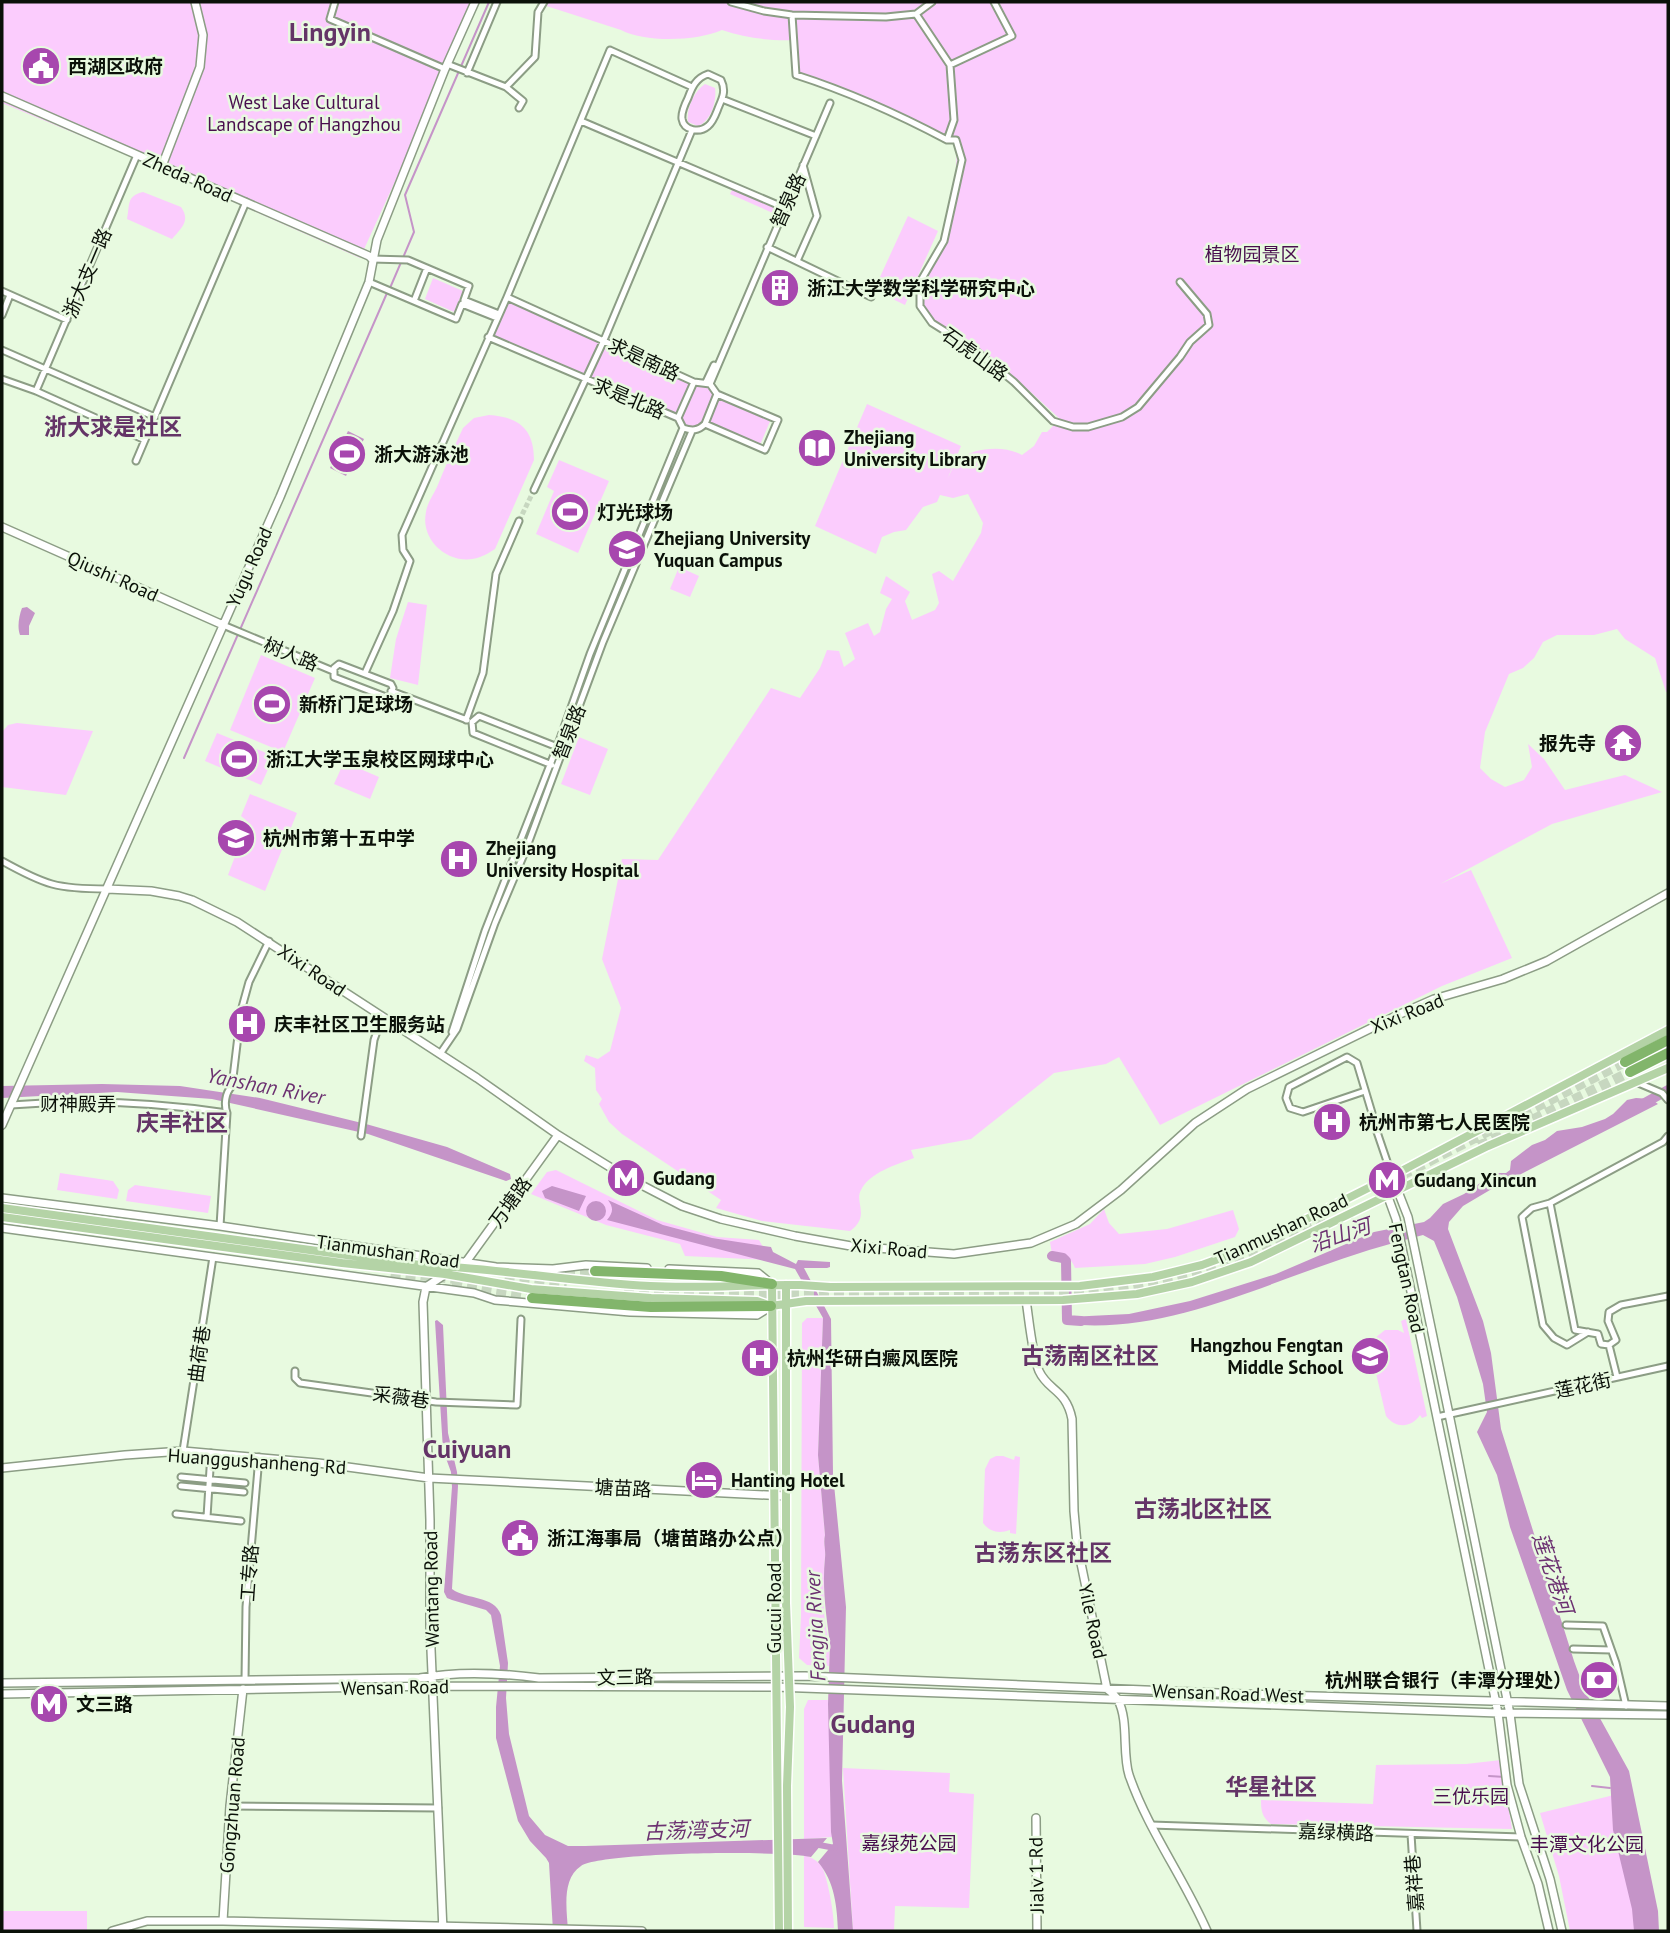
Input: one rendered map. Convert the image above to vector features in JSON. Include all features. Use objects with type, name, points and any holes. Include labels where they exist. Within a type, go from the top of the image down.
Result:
[{"type":"highway","points":[[1625,1062],[1668,1040]]},
{"type":"highway","points":[[1630,1072],[1668,1054]]},
{"type":"highway","points":[[594,1272],[721,1276],[772,1284]]},
{"type":"highway","points":[[532,1298],[651,1307],[771,1306]]},
{"type":"main road","points":[[162,166],[201,67],[202,35],[195,2]]},
{"type":"main road","name":"Yugu Road","points":[[2,1125],[72,964],[227,627],[369,282],[377,240],[474,2]]},
{"type":"main road","name":"Zheda Road","points":[[2,96],[372,259]]},
{"type":"main road","name":"Qiushi Road","points":[[2,527],[227,627]]},
{"type":"main road","name":"Xixi Road","points":[[107,889],[151,891],[192,900],[237,922],[440,1054],[558,1135],[657,1195],[714,1217],[762,1229],[851,1245],[954,1254],[1031,1243],[1063,1231],[1085,1219],[1121,1190],[1195,1123],[1257,1083],[1434,999],[1503,979],[1547,961],[1668,893]]},
{"type":"main road","name":"Tianmushan Road","points":[[2,1198],[219,1226],[579,1281],[724,1288],[772,1284],[830,1287],[1080,1286],[1153,1277],[1202,1265],[1251,1247],[1392,1176],[1668,1030]]},
{"type":"main road","name":"Tianmushan Road","points":[[2,1228],[474,1293],[495,1300],[629,1312],[757,1315],[771,1306],[806,1301],[1063,1300],[1137,1294],[1222,1273],[1251,1262],[1399,1192],[1488,1146],[1668,1068]]},
{"type":"main road","name":"万塘路","points":[[463,1264],[558,1135]]},
{"type":"main road","name":"Fengtan Road","points":[[1392,1176],[1408,1217],[1450,1414],[1508,1703],[1519,1784],[1550,1879],[1562,1931]]},
{"type":"main road","name":"Fengtan Road","points":[[1392,1176],[1388,1197],[1396,1219],[1499,1713],[1507,1785],[1521,1838],[1538,1884],[1549,1931]]},
{"type":"main road","name":"Tianmushan Road","points":[[2,1208],[420,1265],[463,1264],[524,1269],[586,1265],[758,1273],[772,1284]]},
{"type":"main road","name":"Tianmushan Road","points":[[2,1217],[342,1263],[445,1274],[531,1289],[651,1298],[757,1301],[771,1306]]},
{"type":"main road","points":[[426,1287],[463,1264]]},
{"type":"main road","name":"Gucui Road","points":[[772,1284],[774,1676],[783,1836],[779,1931]]},
{"type":"main road","name":"Gucui Road","points":[[783,1836],[790,1707],[787,1676],[786,1284]]},
{"type":"main road","name":"Wantang Road","points":[[426,1287],[423,1302],[443,1928]]},
{"type":"main road","name":"Yile Road","points":[[1026,1300],[1039,1371],[1062,1394],[1072,1419],[1077,1544],[1107,1689]]},
{"type":"main road","name":"Huanggushanheng Rd","points":[[2,1468],[183,1451],[259,1457],[429,1478]]},
{"type":"main road","name":"塘苗路","points":[[429,1478],[786,1496]]},
{"type":"main road","name":"文三路","points":[[2,1683],[420,1678],[512,1674],[539,1678],[787,1676]]},
{"type":"main road","name":"Wensan Road West","points":[[787,1676],[1508,1703],[1668,1706]]},
{"type":"main road","name":"Wensan Road","points":[[2,1693],[434,1686],[788,1688]]},
{"type":"main road","name":"Wensan Road West","points":[[788,1688],[1510,1714],[1668,1715]]},
{"type":"main road","name":"Gongzhuan Road","points":[[223,1921],[230,1806],[243,1689]]},
{"type":"main road","points":[[1107,1689],[1118,1699],[1129,1774],[1151,1825],[1178,1871],[1207,1931]]},
{"type":"main road","name":"Jialv 1 Rd","points":[[1035,1818],[1037,1931]]},
{"type":"main road","name":"Gucui Road","points":[[783,1858],[788,1931]]},
{"type":"main road","points":[[112,1931],[148,1921],[642,1931]]},
{"type":"street","points":[[335,2],[330,19],[446,67],[506,87],[523,101],[519,108]]},
{"type":"street","points":[[469,74],[497,2]]},
{"type":"street","points":[[506,87],[535,57],[538,12],[544,2]]},
{"type":"street","points":[[731,2],[764,12],[792,15],[886,17],[916,14],[932,2]]},
{"type":"street","points":[[950,65],[1012,36],[994,2]]},
{"type":"street","points":[[792,15],[796,75],[902,116],[947,140],[954,120],[950,65],[916,14]]},
{"type":"street","points":[[365,673],[393,611],[410,561],[403,550],[402,535],[507,297],[610,50],[692,87]]},
{"type":"street","points":[[702,76],[716,76],[724,84],[722,99],[708,127],[698,131],[685,126],[681,116],[692,87],[702,76]]},
{"type":"street","points":[[722,99],[816,136]]},
{"type":"street","name":"智泉路","points":[[708,383],[830,103]]},
{"type":"street","points":[[581,121],[785,208]]},
{"type":"street","points":[[534,490],[604,340],[692,130]]},
{"type":"street","name":"石虎山路","points":[[947,140],[956,140],[962,160],[944,241],[920,282],[920,306],[932,323],[975,350],[1014,382],[1054,421],[1073,427],[1088,426],[1122,417],[1138,407],[1163,374],[1181,357],[1190,342],[1209,325],[1207,314],[1180,282]]},
{"type":"street","name":"浙大支一路","points":[[36,391],[137,155]]},
{"type":"street","points":[[797,261],[817,216],[803,166]]},
{"type":"street","points":[[136,461],[246,202]]},
{"type":"street","points":[[767,247],[871,297]]},
{"type":"street","points":[[369,282],[456,319],[469,286],[406,260],[372,259]]},
{"type":"street","points":[[415,301],[427,268]]},
{"type":"street","points":[[2,291],[67,320]]},
{"type":"street","points":[[2,315],[10,295]]},
{"type":"street","name":"求是南路","points":[[507,297],[694,382],[708,383]]},
{"type":"street","points":[[463,302],[498,316]]},
{"type":"street","name":"求是北路","points":[[488,337],[678,418],[683,428],[692,430]]},
{"type":"street","points":[[2,350],[155,417]]},
{"type":"street","points":[[2,379],[36,391],[145,440]]},
{"type":"street","points":[[678,418],[694,382]]},
{"type":"street","points":[[705,424],[765,450],[778,420],[717,394],[708,383]]},
{"type":"street","points":[[692,430],[705,424],[717,394]]},
{"type":"street","name":"智泉路","points":[[560,748],[590,654],[683,428]]},
{"type":"street","name":"智泉路","points":[[440,1054],[451,1034],[485,931],[692,430]]},
{"type":"street","points":[[519,521],[496,574],[483,673],[469,721],[472,733],[553,765]]},
{"type":"street","name":"树人路","points":[[227,627],[334,670]]},
{"type":"street","points":[[339,664],[365,673],[391,684],[391,691],[386,696],[334,677],[334,670],[339,664]]},
{"type":"street","points":[[391,691],[469,721],[480,716],[560,748]]},
{"type":"street","points":[[2,861],[52,885],[75,889],[107,889]]},
{"type":"street","points":[[219,1226],[228,1112],[224,1106],[232,1086],[244,997],[269,942]]},
{"type":"street","points":[[361,1135],[374,1040],[382,1017]]},
{"type":"street","points":[[1365,1091],[1303,1112],[1290,1108],[1286,1098],[1289,1087],[1347,1057],[1357,1063],[1372,1113]]},
{"type":"street","points":[[1636,1082],[1662,1094],[1668,1100]]},
{"type":"street","name":"财神殿弄","points":[[13,1103],[178,1105],[228,1112]]},
{"type":"street","points":[[1376,1129],[1392,1176]]},
{"type":"street","points":[[1588,1332],[1567,1345],[1554,1338],[1543,1325],[1522,1217],[1532,1208],[1550,1203],[1663,1142],[1668,1136]]},
{"type":"street","points":[[1550,1203],[1575,1330],[1598,1334],[1601,1344],[1609,1345],[1616,1340],[1608,1321],[1609,1312],[1621,1305],[1668,1296]]},
{"type":"street","name":"曲荷巷","points":[[183,1451],[213,1257]]},
{"type":"street","name":"采薇巷","points":[[295,1371],[295,1378],[300,1383],[426,1401],[517,1405],[521,1319]]},
{"type":"street","points":[[1609,1345],[1617,1377]]},
{"type":"street","name":"莲花街","points":[[1450,1414],[1668,1366]]},
{"type":"street","points":[[1437,1416],[1450,1414]]},
{"type":"street","points":[[206,1517],[211,1453]]},
{"type":"street","name":"工专路","points":[[243,1689],[246,1680],[246,1607],[259,1457]]},
{"type":"street","points":[[181,1477],[246,1483]]},
{"type":"street","points":[[181,1486],[244,1492]]},
{"type":"street","points":[[176,1514],[241,1521]]},
{"type":"street","points":[[1566,1625],[1603,1626],[1626,1706]]},
{"type":"street","points":[[1573,1649],[1611,1650]]},
{"type":"street","points":[[230,1806],[438,1808]]},
{"type":"street","name":"嘉绿横路","points":[[1151,1825],[1521,1838]]},
{"type":"street","name":"嘉祥巷","points":[[1411,1834],[1417,1931]]},
{"type":"street","points":[[221,1931],[223,1921]]},
{"type":"green space","name":"West Lake Cultural Landscape of Hangzhou","points":[[2,2],[477,2],[360,258],[2,103]]},
{"type":"green space","name":"植物园景区","points":[[534,2],[1668,2],[1668,692],[1655,658],[1625,639],[1617,629],[1594,635],[1557,635],[1543,642],[1534,658],[1523,668],[1509,674],[1485,732],[1480,768],[1491,779],[1505,787],[1524,780],[1532,767],[1528,744],[1544,759],[1565,790],[1625,775],[1662,792],[1552,824],[1440,884],[1471,870],[1512,958],[1442,986],[1160,1125],[1119,1057],[1106,1064],[1054,1073],[971,1139],[911,1150],[914,1158],[884,1170],[865,1184],[859,1195],[860,1220],[850,1231],[762,1221],[716,1208],[721,1200],[622,1134],[609,1122],[599,1104],[602,1099],[596,1090],[595,1068],[584,1061],[586,1055],[598,1059],[610,1051],[621,1008],[602,959],[622,859],[658,860],[771,688],[800,698],[820,668],[827,650],[839,651],[844,667],[855,659],[845,633],[868,623],[874,636],[880,632],[886,609],[892,599],[880,593],[886,576],[910,592],[905,601],[912,620],[935,610],[939,603],[932,574],[939,571],[953,581],[981,533],[983,523],[968,494],[953,498],[940,495],[937,502],[923,507],[906,530],[882,537],[876,554],[815,526],[867,404],[961,446],[947,480],[958,460],[972,452],[998,449],[1022,455],[1034,446],[1042,432],[1047,432],[1060,419],[999,363],[980,349],[933,323],[917,292],[943,248],[955,189],[957,148],[954,143],[861,100],[797,79],[795,40],[758,38],[722,30],[686,38],[657,39],[631,34]]},
{"type":"green space","points":[[705,84],[715,88],[715,99],[710,115],[698,126],[688,122],[688,112],[694,96]]},
{"type":"green space","points":[[733,188],[778,208],[775,214],[730,194]]},
{"type":"green space","points":[[143,192],[181,207],[185,220],[172,239],[127,219],[131,199]]},
{"type":"green space","points":[[908,216],[938,231],[905,305],[874,290]]},
{"type":"green space","points":[[433,278],[463,291],[454,312],[425,299]]},
{"type":"green space","points":[[509,301],[599,342],[585,374],[493,336]]},
{"type":"green space","points":[[605,344],[690,383],[676,414],[590,378]]},
{"type":"green space","points":[[694,384],[710,386],[714,394],[702,424],[692,428],[682,424],[680,418]]},
{"type":"green space","points":[[719,398],[771,419],[760,445],[709,423]]},
{"type":"green space","points":[[489,415],[509,419],[523,427],[531,440],[534,460],[495,549],[473,559],[456,558],[444,553],[430,538],[425,519],[427,509],[463,428],[474,418]]},
{"type":"green space","name":"灯光球场","points":[[559,460],[609,481],[578,553],[536,534],[554,491],[547,487]]},
{"type":"green space","points":[[679,567],[699,576],[690,597],[670,589]]},
{"type":"green space","points":[[408,602],[427,605],[418,685],[390,678],[396,639]]},
{"type":"green space","name":"新桥门足球场","points":[[261,655],[315,678],[283,752],[230,730]]},
{"type":"green space","points":[[17,723],[93,731],[66,795],[2,787],[3,731],[8,725]]},
{"type":"green space","name":"浙江大学玉泉校区网球中心","points":[[217,733],[274,756],[261,785],[205,761]]},
{"type":"green space","points":[[579,737],[608,749],[590,795],[561,784]]},
{"type":"green space","points":[[344,762],[379,777],[370,799],[334,784]]},
{"type":"green space","points":[[250,794],[297,813],[265,891],[228,875],[242,838],[246,820],[241,816]]},
{"type":"green space","points":[[556,1170],[657,1220],[717,1237],[759,1240],[770,1260],[685,1256],[680,1244],[606,1225],[531,1194],[547,1172]]},
{"type":"green space","points":[[60,1173],[113,1181],[119,1190],[117,1199],[57,1190]]},
{"type":"green space","points":[[135,1185],[211,1196],[208,1213],[126,1201],[128,1190]]},
{"type":"green space","points":[[1104,1209],[1109,1223],[1119,1234],[1167,1229],[1233,1210],[1239,1229],[1235,1237],[1145,1264],[1075,1268],[1066,1257],[1052,1254],[1050,1242],[1090,1224]]},
{"type":"green space","points":[[807,1318],[823,1318],[818,1455],[825,1535],[824,1602],[829,1666],[807,1665],[799,1658],[802,1323]]},
{"type":"green space","points":[[1406,1319],[1427,1416],[1422,1418],[1420,1415],[1408,1424],[1399,1425],[1386,1416],[1371,1352],[1375,1338],[1385,1330],[1404,1333],[1401,1321]]},
{"type":"green space","points":[[996,1456],[1014,1460],[1015,1456],[1020,1457],[1016,1534],[1010,1533],[1010,1530],[995,1531],[983,1523],[985,1469],[990,1459]]},
{"type":"green space","points":[[808,1700],[828,1700],[832,1837],[804,1839],[804,1709]]},
{"type":"green space","name":"三优乐园","points":[[1501,1760],[1512,1829],[1271,1824],[1262,1811],[1261,1800],[1373,1804],[1376,1765],[1466,1764]]},
{"type":"green space","name":"嘉绿苑公园","points":[[843,1768],[950,1773],[949,1792],[974,1794],[969,1908],[895,1906],[894,1931],[853,1930]]},
{"type":"green space","name":"丰潭文化公园","points":[[1614,1795],[1639,1931],[1570,1931],[1559,1876],[1540,1813]]},
{"type":"green space","points":[[804,1855],[814,1859],[822,1867],[834,1928],[804,1927]]},
{"type":"green space","points":[[2,1911],[87,1911],[87,1931],[2,1931]]},
{"type":"shaded area","name":"浙大游泳池","points":[[348,431],[364,439],[346,476],[330,468]]},
{"type":"shaded area","points":[[27,607],[35,613],[29,626],[29,635],[20,635],[20,614],[22,608]]},
{"type":"shaded area","points":[[2,1086],[180,1086],[260,1098],[447,1147],[510,1174],[511,1179],[506,1181],[368,1134],[212,1099],[117,1092],[2,1098]]},
{"type":"shaded area","points":[[1651,1099],[1658,1104],[1463,1206],[1449,1222],[1448,1229],[1483,1321],[1491,1353],[1501,1429],[1574,1661],[1585,1691],[1629,1771],[1658,1911],[1659,1931],[1634,1931],[1632,1909],[1613,1830],[1610,1777],[1567,1690],[1510,1527],[1497,1475],[1477,1432],[1487,1412],[1483,1384],[1457,1297],[1434,1241],[1423,1235],[1396,1242],[1226,1300],[1163,1318],[1132,1323],[1068,1324],[1069,1317],[1129,1314],[1190,1301],[1276,1274],[1374,1232],[1424,1222],[1443,1204],[1464,1194],[1495,1173],[1506,1173],[1510,1170],[1511,1161],[1532,1145],[1557,1131],[1582,1127],[1605,1119],[1627,1100]]},
{"type":"shaded area","points":[[552,1186],[586,1196],[579,1211],[545,1198],[542,1191]]},
{"type":"shaded area","points":[[608,1200],[663,1225],[712,1238],[771,1247],[773,1252],[796,1264],[798,1260],[830,1262],[830,1267],[827,1268],[804,1268],[831,1319],[833,1474],[846,1607],[842,1781],[853,1931],[838,1931],[832,1886],[818,1862],[833,1844],[828,1704],[830,1643],[825,1601],[825,1535],[818,1455],[823,1318],[795,1269],[607,1220],[612,1210]]},
{"type":"shaded area","points":[[596,1201],[603,1204],[606,1211],[603,1218],[596,1221],[589,1218],[586,1211],[589,1204]]},
{"type":"shaded area","points":[[437,1320],[443,1325],[448,1433],[458,1486],[452,1589],[492,1604],[501,1615],[508,1663],[506,1698],[509,1734],[529,1816],[545,1835],[568,1846],[827,1838],[811,1857],[766,1853],[693,1854],[596,1861],[581,1866],[570,1879],[566,1905],[568,1931],[553,1931],[549,1863],[530,1841],[518,1821],[496,1738],[500,1666],[491,1615],[486,1610],[447,1598],[444,1592],[452,1487],[451,1472],[443,1450]]},
{"type":"waterway","points":[[390,288],[414,232],[405,195],[489,2]]},
{"type":"waterway","points":[[184,758],[387,293]]},
{"type":"waterway","name":"沿山河","points":[[1641,1105],[1668,1090]]},
{"type":"waterway","name":"沿山河","points":[[1052,1256],[1066,1261],[1067,1320],[1081,1321]]},
{"type":"waterway","points":[[1489,1776],[1505,1777]]},
{"type":"waterway","points":[[1592,1786],[1610,1788]]},
{"type":"waterway","name":"古荡湾支河","points":[[814,1844],[835,1848]]},
{"type":"tunnel","points":[[519,521],[534,490]]},
{"type":"tunnel","points":[[1388,1182],[1625,1062]]},
{"type":"tunnel","points":[[1479,1146],[1630,1072]]},
{"type":"tunnel","points":[[1372,1113],[1376,1129]]},
{"type":"tunnel","points":[[624,1293],[1088,1294],[1161,1283],[1204,1273],[1251,1256],[1327,1220]]},
{"type":"tunnel","points":[[550,1271],[595,1271]]},
{"type":"tunnel","points":[[391,1272],[463,1280]]},
{"type":"tunnel","points":[[505,1275],[567,1282]]},
{"type":"tunnel","points":[[452,1284],[532,1298]]},
{"type":"place","name":"西湖区政府","points":[[41,66]]},
{"type":"place","name":"浙江大学数学科学研究中心","points":[[780,288]]},
{"type":"place","name":"Zhejiang University Library","points":[[817,448]]},
{"type":"place","name":"浙大游泳池","points":[[347,454]]},
{"type":"place","name":"灯光球场","points":[[570,512]]},
{"type":"place","name":"Zhejiang University Yuquan Campus","points":[[627,549]]},
{"type":"place","name":"新桥门足球场","points":[[272,704]]},
{"type":"place","name":"报先寺","points":[[1623,743]]},
{"type":"place","name":"浙江大学玉泉校区网球中心","points":[[239,759]]},
{"type":"place","name":"杭州市第十五中学","points":[[236,838]]},
{"type":"place","name":"Zhejiang University Hospital","points":[[459,859]]},
{"type":"place","name":"庆丰社区卫生服务站","points":[[247,1024]]},
{"type":"place","name":"杭州市第七人民医院","points":[[1332,1122]]},
{"type":"place","name":"Gudang","points":[[626,1178]]},
{"type":"place","name":"Gudang Xincun","points":[[1387,1180]]},
{"type":"place","name":"Hangzhou Fengtan Middle School","points":[[1370,1356]]},
{"type":"place","name":"杭州华研白癜风医院","points":[[760,1358]]},
{"type":"place","name":"Hanting Hotel","points":[[704,1480]]},
{"type":"place","name":"浙江海事局（塘苗路办公点）","points":[[520,1538]]},
{"type":"place","name":"杭州联合银行（丰潭分理处）","points":[[1599,1680]]},
{"type":"place","name":"文三路","points":[[49,1704]]},
{"type":"district","name":"Lingyin","points":[[330,31]]},
{"type":"district","name":"浙大求是社区","points":[[113,426]]},
{"type":"district","name":"庆丰社区","points":[[182,1122]]},
{"type":"district","name":"古荡南区社区","points":[[1090,1355]]},
{"type":"district","name":"Cuiyuan","points":[[467,1448]]},
{"type":"district","name":"古荡北区社区","points":[[1203,1508]]},
{"type":"district","name":"古荡东区社区","points":[[1043,1552]]},
{"type":"district","name":"Gudang","points":[[873,1723]]},
{"type":"district","name":"华星社区","points":[[1271,1786]]},
{"type":"water label","name":"Yanshan River","points":[[266,1086]]},
{"type":"water label","name":"莲花港河","points":[[1553,1573]]},
{"type":"water label","name":"Fengjia River","points":[[815,1626]]}]
